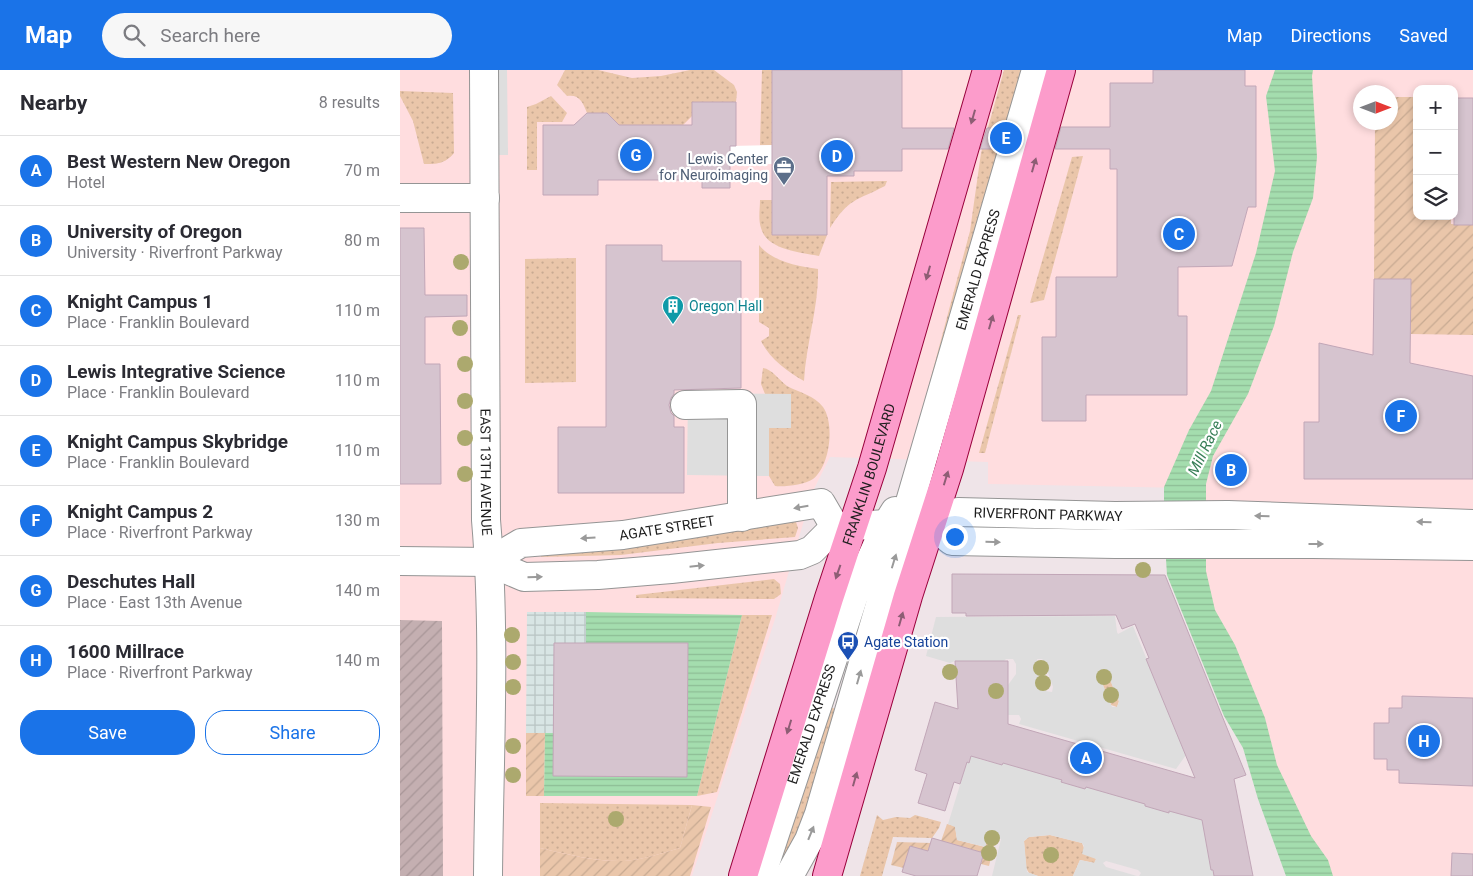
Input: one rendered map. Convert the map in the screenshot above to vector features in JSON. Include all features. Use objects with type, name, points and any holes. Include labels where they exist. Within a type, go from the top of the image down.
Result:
[{"type":"main road","name":"FRANKLIN BOULEVARD","points":[[742,876],[829,598],[845,527],[875,458],[987,70]]},
{"type":"main road","points":[[827,876],[908,596],[932,525],[1061,70]]},
{"type":"street","name":"EAST 13TH AVENUE","points":[[484,70],[486,520],[490,562],[488,876]]},
{"type":"street","name":"EMERALD EXPRESS","points":[[761,876],[853,598],[896,524],[920,468],[1036,70]]},
{"type":"street","points":[[400,198],[485,198]]},
{"type":"street","points":[[686,405],[742,404],[742,517]]},
{"type":"street","name":"AGATE STREET","points":[[490,562],[521,543],[623,535],[821,503],[845,527]]},
{"type":"street","name":"RIVERFRONT PARKWAY","points":[[1473,524],[1214,515],[1170,516],[958,512],[932,525],[952,541],[1473,546]]},
{"type":"street","points":[[400,561],[490,562],[524,577],[598,575],[800,555],[812,550],[845,527],[896,524],[932,525]]},
{"type":"street","name":"EMERALD EXPRESS","points":[[789,876],[809,840],[819,814],[896,524]]},
{"type":"shaded area","points":[[400,70],[1473,70],[1473,876],[1299,876],[1184,573],[1185,488],[988,484],[988,462],[830,457],[812,493],[775,619],[692,876],[400,876]]},
{"type":"shaded area","points":[[498,70],[507,70],[508,155],[499,155]]},
{"type":"shaded area","points":[[565,70],[598,70],[632,78],[661,76],[690,70],[714,70],[734,85],[737,92],[736,102],[692,102],[692,116],[683,125],[619,125],[607,113],[587,113],[584,105],[578,98],[567,96],[557,85]]},
{"type":"shaded area","points":[[762,70],[772,70],[772,145],[760,145]]},
{"type":"shaded area","points":[[1004,70],[1028,70],[911,452],[970,231],[981,153]]},
{"type":"shaded area","points":[[400,91],[453,93],[454,153],[444,161],[424,164],[413,121],[400,96]]},
{"type":"shaded area","points":[[551,96],[567,113],[562,122],[537,122],[537,170],[527,170],[527,107]]},
{"type":"shaded area","points":[[1398,97],[1413,97],[1413,220],[1451,220],[1451,224],[1473,225],[1473,335],[1411,334],[1411,279],[1374,279],[1375,130],[1398,130]]},
{"type":"shaded area","points":[[1083,156],[1044,300],[1030,303],[1072,157]]},
{"type":"shaded area","points":[[887,181],[885,186],[848,205],[830,228],[831,182]]},
{"type":"shaded area","points":[[760,200],[772,200],[772,235],[827,235],[819,256],[785,249],[770,241],[764,235],[760,225]]},
{"type":"shaded area","points":[[759,245],[771,256],[778,259],[794,265],[818,269],[817,297],[804,381],[780,364],[761,341],[769,336],[769,328],[759,322]]},
{"type":"shaded area","points":[[576,258],[576,382],[525,383],[525,259]]},
{"type":"shaded area","points":[[1018,315],[1021,315],[985,453],[979,453]]},
{"type":"shaded area","points":[[763,368],[787,386],[815,400],[823,407],[827,414],[830,434],[827,455],[819,473],[805,483],[775,486],[769,476],[769,428],[791,394],[765,394],[761,384]]},
{"type":"shaded area","points":[[688,393],[791,394],[791,428],[769,428],[769,476],[687,475]]},
{"type":"shaded area","points":[[796,522],[798,528],[795,537],[718,543],[621,555],[541,557],[541,551],[769,523]]},
{"type":"shaded area","points":[[774,579],[780,584],[781,594],[774,599],[636,598],[636,595]]},
{"type":"shaded area","points":[[527,612],[586,612],[586,643],[554,643],[554,733],[526,733]]},
{"type":"shaded area","points":[[742,615],[772,615],[717,792],[697,796]]},
{"type":"shaded area","points":[[1115,616],[1118,634],[1133,626],[1186,755],[1176,769],[1019,724],[1021,719],[1019,715],[991,715],[1016,674],[1016,664],[1013,659],[1006,659],[1004,661],[955,661],[950,663],[926,656],[936,617]],"holes":[[[1037,659],[1044,661],[1053,687],[1052,692],[1039,690]],[[1101,670],[1106,670],[1119,702],[1117,707],[1112,707],[1099,675]]]},
{"type":"shaded area","points":[[400,620],[442,621],[443,876],[400,876]]},
{"type":"shaded area","points":[[1101,670],[1106,670],[1119,701],[1117,707],[1111,705],[1098,674]]},
{"type":"shaded area","points":[[824,706],[841,710],[806,826],[780,876],[766,876]]},
{"type":"shaded area","points":[[526,733],[545,733],[544,796],[526,796]]},
{"type":"shaded area","points":[[972,754],[979,756],[979,759],[1002,765],[1003,763],[1062,780],[1062,782],[1085,789],[1086,787],[1145,804],[1145,806],[1203,820],[1211,870],[1213,870],[1214,876],[1139,876],[1141,873],[1138,870],[1106,861],[1103,863],[1106,867],[1137,876],[1073,876],[1080,860],[1094,863],[1096,859],[1082,854],[1084,846],[1082,843],[1050,835],[1029,837],[1024,841],[1027,872],[1038,876],[992,876],[1001,839],[996,838],[994,833],[987,831],[986,847],[957,840],[955,827],[948,824],[967,762],[969,762]]},
{"type":"shaded area","points":[[540,803],[692,805],[680,848],[638,859],[613,861],[540,848]]},
{"type":"shaded area","points":[[692,805],[711,807],[690,876],[540,876],[540,848],[592,859],[623,861],[645,858],[680,848]]},
{"type":"shaded area","points":[[877,815],[883,820],[896,817],[910,818],[915,815],[941,822],[932,838],[893,837],[882,876],[860,876]]},
{"type":"shaded area","points":[[947,824],[955,826],[957,840],[985,847],[987,830],[996,834],[989,866],[981,864],[984,853],[941,841]]},
{"type":"shaded area","points":[[1050,835],[1082,843],[1084,848],[1096,859],[1095,863],[1080,860],[1073,876],[1038,876],[1029,873],[1026,868],[1024,841],[1029,837]]},
{"type":"shaded area","points":[[897,842],[931,843],[928,851],[910,847],[904,868],[891,865]]},
{"type":"water","name":"Mill Race","points":[[1275,70],[1313,70],[1317,157],[1313,198],[1293,252],[1274,326],[1248,394],[1213,456],[1206,484],[1206,571],[1215,610],[1235,645],[1265,718],[1277,765],[1311,836],[1328,860],[1333,876],[1286,876],[1258,799],[1243,748],[1224,716],[1167,575],[1164,487],[1189,430],[1211,391],[1256,253],[1275,171],[1266,96]]},
{"type":"water","points":[[586,612],[742,615],[697,796],[544,796],[545,733],[554,733],[553,776],[687,776],[688,643],[586,643]]},
{"type":"pier","points":[[772,145],[772,164],[730,165],[730,146]]},
{"type":"building","points":[[772,70],[902,70],[902,128],[954,128],[948,149],[902,149],[902,171],[854,171],[854,176],[827,176],[827,235],[772,235]]},
{"type":"building","points":[[1153,70],[1245,70],[1245,86],[1256,86],[1256,207],[1248,207],[1232,266],[1178,267],[1178,316],[1187,316],[1187,395],[1086,395],[1086,421],[1042,421],[1042,337],[1056,337],[1056,277],[1117,277],[1117,169],[1110,169],[1110,149],[1055,149],[1061,127],[1110,127],[1110,83],[1153,83]]},
{"type":"building","points":[[1458,98],[1473,98],[1473,225],[1454,225],[1454,220],[1458,220]]},
{"type":"building","points":[[692,102],[736,102],[736,146],[730,146],[730,188],[702,188],[702,180],[598,180],[598,195],[543,195],[543,125],[574,125],[587,113],[607,113],[619,125],[692,125]]},
{"type":"building","points":[[987,128],[1003,128],[997,149],[980,149]]},
{"type":"building","points":[[400,228],[424,228],[425,295],[467,295],[467,316],[425,317],[425,364],[440,364],[441,484],[400,484]]},
{"type":"building","name":"Oregon Hall","points":[[606,245],[662,245],[662,261],[741,261],[741,388],[674,390],[669,405],[674,416],[674,427],[684,427],[684,493],[558,493],[558,427],[606,427]]},
{"type":"building","points":[[1374,279],[1411,279],[1410,363],[1473,376],[1473,479],[1304,479],[1304,422],[1319,422],[1319,343],[1373,355]]},
{"type":"building","points":[[952,574],[1165,575],[1246,775],[1234,779],[1253,876],[1214,876],[1213,870],[1211,870],[1202,820],[1169,811],[1169,813],[1145,806],[1145,804],[1086,787],[1085,789],[1061,782],[1062,780],[1003,763],[1002,765],[971,756],[969,763],[967,762],[960,784],[954,782],[945,811],[918,803],[927,774],[915,770],[935,702],[958,709],[955,661],[1008,661],[1008,724],[1195,778],[1146,659],[1149,658],[1135,624],[1122,629],[1116,615],[966,616],[966,613],[952,613]]},
{"type":"building","points":[[554,643],[688,643],[687,777],[553,776]]},
{"type":"building","points":[[1402,696],[1473,698],[1473,786],[1399,783],[1399,770],[1387,770],[1387,759],[1374,759],[1374,723],[1389,723],[1389,708],[1402,708]]},
{"type":"building","points":[[932,838],[984,853],[977,876],[916,876],[902,872],[910,846],[928,851]]},
{"type":"building","points":[[1452,853],[1473,854],[1473,876],[1451,876]]},
{"type":"place","name":"Knight Campus Skybridge","points":[[1006,138]]},
{"type":"place","name":"Deschutes Hall","points":[[636,155]]},
{"type":"place","name":"Lewis Integrative Science","points":[[837,156]]},
{"type":"place","name":"Lewis Center for Neuroimaging","points":[[784,186]]},
{"type":"place","name":"Knight Campus 1","points":[[1179,234]]},
{"type":"place","name":"Oregon Hall","points":[[673,325]]},
{"type":"place","name":"Knight Campus 2","points":[[1401,416]]},
{"type":"place","name":"University of Oregon","points":[[1231,470]]},
{"type":"place","name":"Agate Station","points":[[848,661]]},
{"type":"place","name":"1600 Millrace","points":[[1424,741]]},
{"type":"place","name":"Best Western New Oregon","points":[[1086,758]]}]
